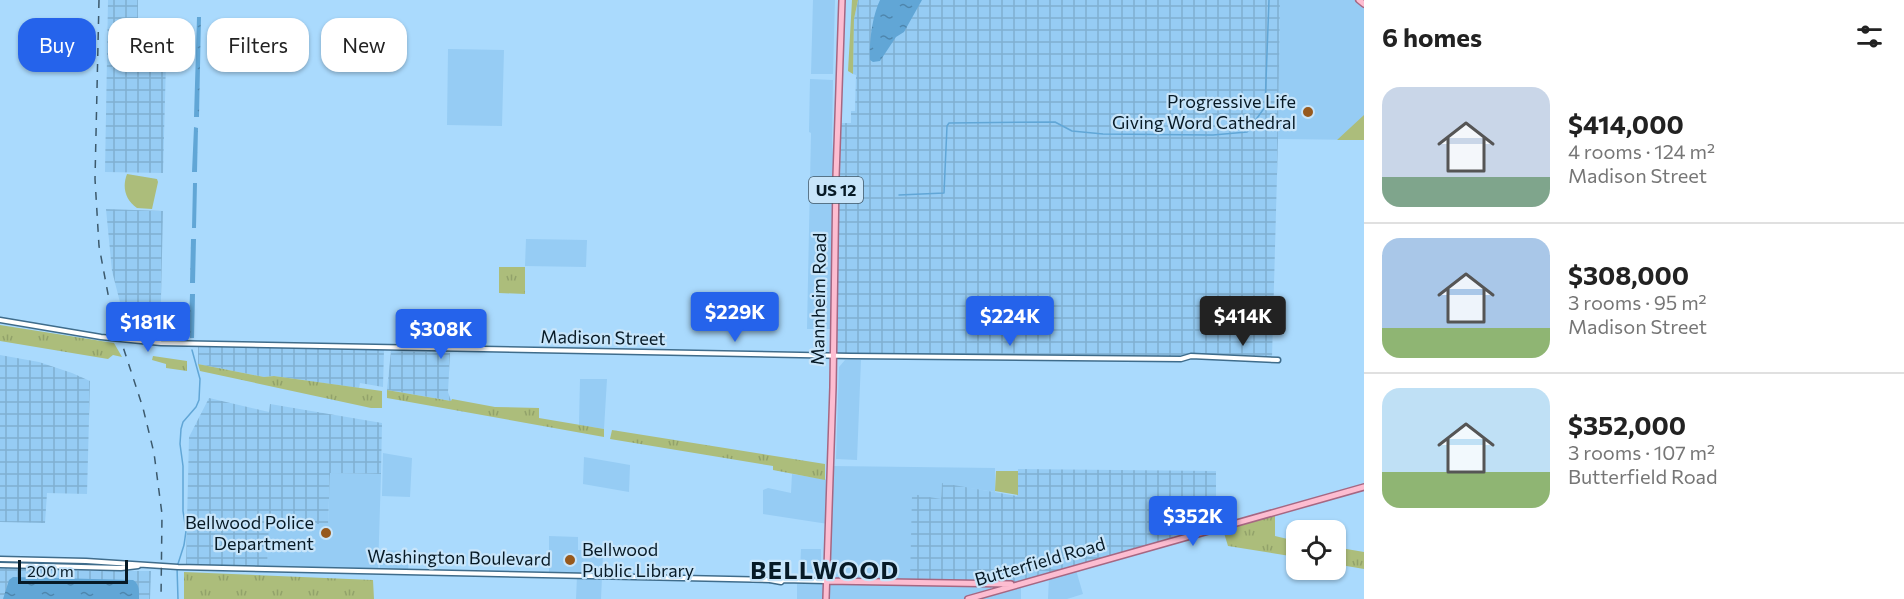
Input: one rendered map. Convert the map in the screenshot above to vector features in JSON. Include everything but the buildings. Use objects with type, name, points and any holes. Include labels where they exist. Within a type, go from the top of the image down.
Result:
[{"type":"main road","name":"Mannheim Road","points":[[826,599],[842,0]]},
{"type":"main road","points":[[1359,0],[1364,4]]},
{"type":"main road","name":"Butterfield Road","points":[[968,599],[1364,487]]},
{"type":"main road","name":"Washington Boulevard","points":[[827,581],[1016,585]]},
{"type":"street","name":"Madison Street","points":[[0,320],[101,337],[161,343],[833,355],[1181,359],[1191,356],[1278,360]]},
{"type":"street","name":"Washington Boulevard","points":[[0,559],[109,562],[173,567],[770,580],[772,578],[827,581]]},
{"type":"street","name":"Washington Boulevard","points":[[0,565],[121,568],[147,566]]},
{"type":"shaded area","points":[[108,0],[138,0],[138,18],[108,18],[108,72],[166,72],[163,173],[105,172]]},
{"type":"shaded area","points":[[813,0],[835,0],[833,74],[811,74]]},
{"type":"shaded area","points":[[858,0],[1280,0],[1272,358],[835,354],[840,123],[851,123],[851,111],[855,111],[854,19]]},
{"type":"shaded area","points":[[1280,0],[1357,0],[1364,5],[1364,140],[1278,139]]},
{"type":"shaded area","points":[[448,49],[504,50],[502,126],[447,125]]},
{"type":"shaded area","points":[[810,79],[833,80],[832,140],[835,189],[833,329],[807,329]]},
{"type":"shaded area","points":[[106,209],[163,211],[160,342],[136,340],[124,318],[112,271]]},
{"type":"shaded area","points":[[526,239],[587,240],[586,267],[525,266]]},
{"type":"shaded area","points":[[198,345],[384,349],[383,387],[360,383],[359,388],[274,376],[264,377],[198,364]]},
{"type":"shaded area","points":[[391,351],[450,353],[448,392],[451,401],[387,390]]},
{"type":"shaded area","points":[[0,355],[39,362],[90,381],[87,494],[47,493],[45,523],[0,522]]},
{"type":"shaded area","points":[[845,360],[861,360],[857,460],[836,459],[839,367]]},
{"type":"shaded area","points":[[580,379],[607,379],[604,429],[579,425]]},
{"type":"shaded area","points":[[209,398],[269,412],[270,404],[382,423],[381,474],[330,473],[328,524],[269,524],[267,568],[186,566],[189,437]]},
{"type":"shaded area","points":[[383,453],[412,458],[410,497],[382,496]]},
{"type":"shaded area","points":[[584,457],[630,465],[629,492],[583,484]]},
{"type":"shaded area","points":[[831,466],[995,468],[995,492],[942,484],[941,499],[910,582],[828,580]]},
{"type":"shaded area","points":[[1018,469],[1216,471],[1216,527],[1165,519],[1174,539],[1016,584],[910,582],[912,494],[941,499],[942,483],[1017,496]]},
{"type":"shaded area","points":[[330,473],[381,474],[378,571],[267,568],[268,524],[328,524]]},
{"type":"shaded area","points":[[792,474],[829,480],[828,524],[763,514],[763,490],[768,488],[791,493]]},
{"type":"shaded area","points":[[549,536],[578,537],[578,550],[603,550],[602,576],[549,574]]},
{"type":"shaded area","points":[[801,549],[821,549],[821,569],[817,573],[800,572]]},
{"type":"shaded area","points":[[380,550],[409,551],[408,572],[380,572]]},
{"type":"shaded area","points":[[0,568],[151,571],[150,599],[0,599]]},
{"type":"shaded area","points":[[1076,570],[1083,594],[1067,599],[1048,599],[1049,577]]},
{"type":"shaded area","points":[[577,576],[602,577],[601,599],[576,599]]},
{"type":"shaded area","points":[[797,581],[826,582],[825,599],[797,599]]},
{"type":"shaded area","points":[[828,582],[991,585],[991,591],[964,599],[827,599]]},
{"type":"shaded area","points":[[1021,585],[1021,599],[970,599]]},
{"type":"green space","points":[[852,0],[858,0],[854,19],[853,74],[848,71]]},
{"type":"green space","points":[[1364,115],[1364,140],[1337,140]]},
{"type":"green space","points":[[127,174],[157,179],[152,209],[137,208],[127,197],[125,184]]},
{"type":"green space","points":[[499,267],[525,267],[525,294],[499,293]]},
{"type":"green space","points":[[0,325],[114,343],[122,357],[113,355],[108,359],[0,341]]},
{"type":"green space","points":[[153,356],[187,361],[187,371],[166,368],[166,364],[152,360]]},
{"type":"green space","points":[[198,364],[264,377],[274,376],[382,391],[382,408],[371,408],[200,371]]},
{"type":"green space","points":[[387,390],[495,407],[539,408],[539,418],[604,429],[604,437],[387,398]]},
{"type":"green space","points":[[612,430],[825,464],[825,480],[773,470],[773,466],[610,439]]},
{"type":"green space","points":[[996,471],[1018,471],[1018,495],[995,491]]},
{"type":"green space","points":[[1275,515],[1275,536],[1286,539],[1286,555],[1228,546],[1224,533],[1227,529]]},
{"type":"green space","points":[[1346,549],[1364,552],[1364,569],[1346,566]]},
{"type":"green space","points":[[184,572],[373,580],[374,599],[184,599]]},
{"type":"water","points":[[880,0],[922,0],[904,32],[896,37],[880,61],[873,62],[870,60],[871,38]]},
{"type":"water","points":[[197,17],[201,17],[199,117],[194,117]]},
{"type":"water","points":[[194,127],[198,128],[197,172],[192,172]]},
{"type":"water","points":[[193,183],[197,183],[196,228],[192,228]]},
{"type":"water","points":[[191,239],[196,239],[195,283],[190,283]]},
{"type":"water","points":[[190,294],[195,294],[194,338],[190,338]]},
{"type":"water","points":[[13,577],[133,580],[138,586],[139,599],[3,599],[9,580]]},
{"type":"waterway","points":[[899,195],[944,193],[949,123],[1055,122],[1072,131],[1103,134],[1213,135],[1247,132],[1265,107],[1269,0]]},
{"type":"waterway","points":[[178,599],[177,567],[186,531],[183,511],[181,429],[183,422],[199,400],[200,379],[192,350]]},
{"type":"railway","points":[[99,0],[95,179],[99,246],[111,310],[143,408],[154,453],[162,514],[161,599]]},
{"type":"place","name":"Progressive Life Giving Word Cathedral","points":[[1308,112]]},
{"type":"place","name":"Bellwood Police Department","points":[[326,533]]},
{"type":"place","name":"Bellwood Public Library","points":[[570,560]]},
{"type":"district","name":"BELLWOOD","points":[[825,571]]}]
